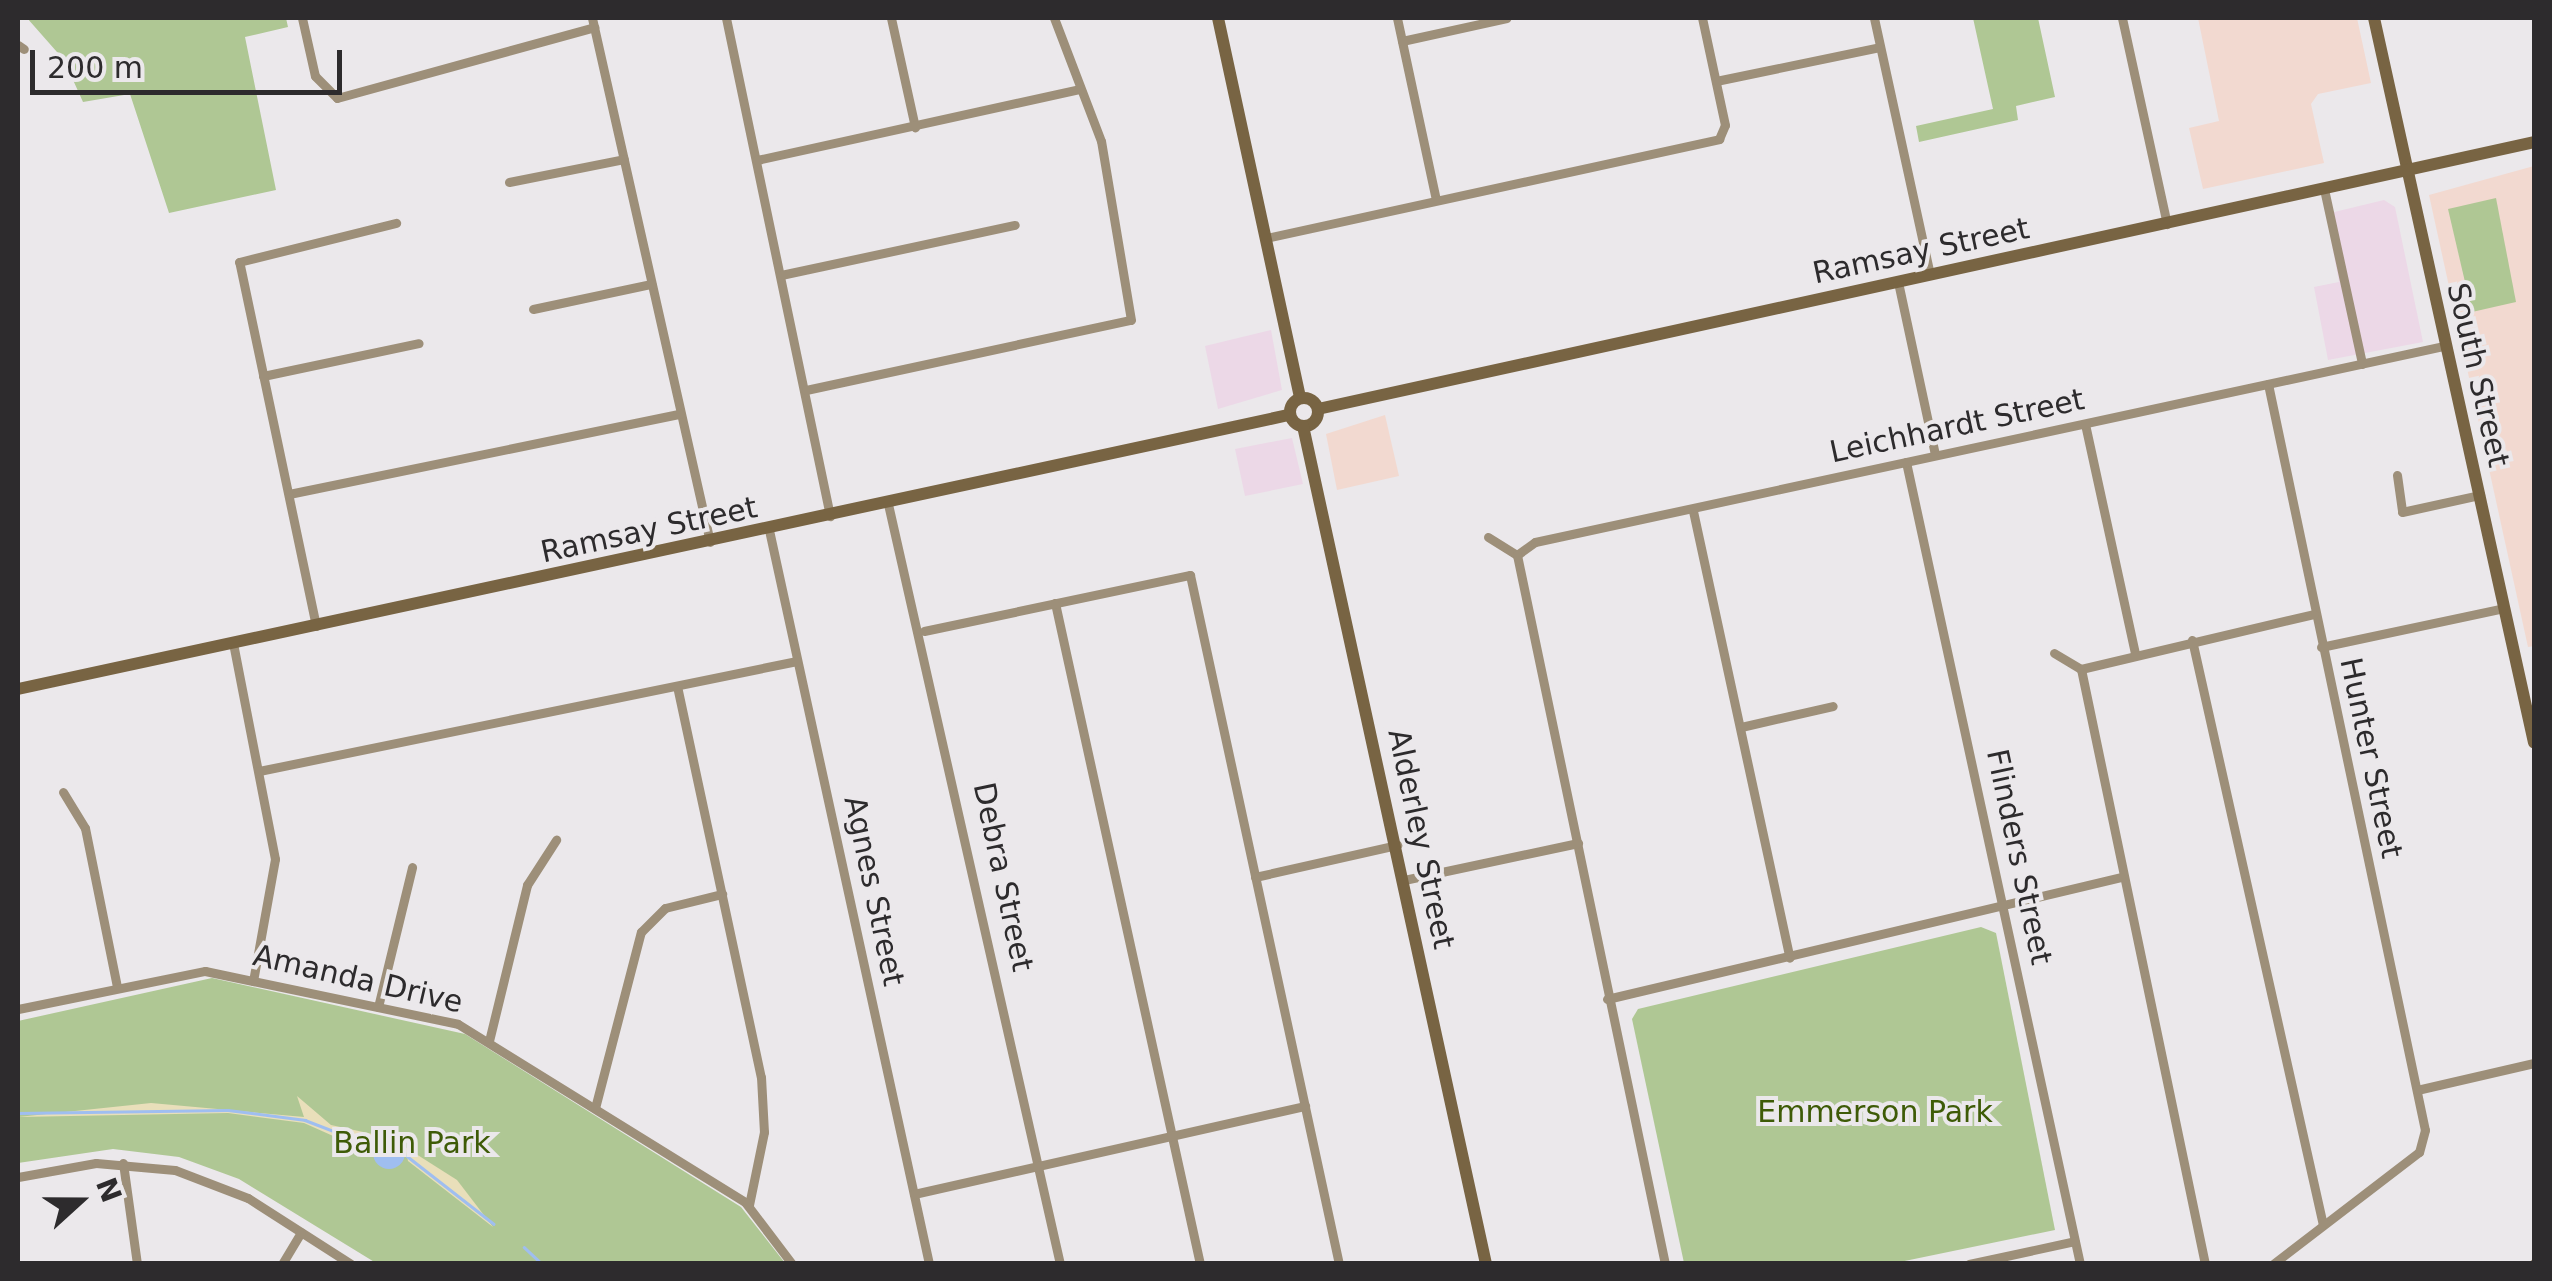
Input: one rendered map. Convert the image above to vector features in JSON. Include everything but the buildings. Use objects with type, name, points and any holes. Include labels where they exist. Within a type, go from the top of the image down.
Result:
[{"type":"street","points":[[302,18],[316,76],[337,98],[593,22],[710,542]]},
{"type":"street","points":[[726,18],[830,516]]},
{"type":"street","points":[[891,18],[914,127]]},
{"type":"street","points":[[806,390],[1131,320],[1101,141],[1054,18]]},
{"type":"street","points":[[1218,18],[1300,398],[1290,415],[1304,426],[1318,409],[1300,398]]},
{"type":"street","points":[[1397,18],[1436,200]]},
{"type":"street","points":[[1402,40],[1507,18]]},
{"type":"street","points":[[1266,238],[1722,136],[1716,81],[1702,18]]},
{"type":"street","points":[[1874,18],[1930,275]]},
{"type":"street","points":[[2122,18],[2166,224]]},
{"type":"street","name":"South Street","points":[[2374,18],[2534,743]]},
{"type":"street","points":[[1716,81],[1880,47]]},
{"type":"street","points":[[757,160],[1080,89]]},
{"type":"street","name":"Ramsay Street","points":[[1318,409],[2534,142]]},
{"type":"street","points":[[508,182],[624,159]]},
{"type":"street","points":[[2324,189],[2362,364]]},
{"type":"street","points":[[316,626],[239,262],[396,223]]},
{"type":"street","points":[[782,275],[1015,225]]},
{"type":"street","points":[[1898,282],[1935,456]]},
{"type":"street","points":[[534,308],[652,284]]},
{"type":"street","points":[[262,376],[420,343]]},
{"type":"street","name":"Leichhardt Street","points":[[1518,555],[1535,542],[1694,511],[2444,346]]},
{"type":"street","name":"Hunter Street","points":[[2268,384],[2417,1090],[2424,1143],[2323,1225]]},
{"type":"street","points":[[289,494],[680,414]]},
{"type":"street","name":"Ramsay Street","points":[[18,689],[1290,415]]},
{"type":"street","points":[[2085,424],[2134,653]]},
{"type":"street","name":"Alderley Street","points":[[1304,426],[1486,1264]]},
{"type":"street","name":"Flinders Street","points":[[1906,462],[2080,1264]]},
{"type":"street","points":[[2397,475],[2402,512],[2480,495]]},
{"type":"street","name":"Debra Street","points":[[888,504],[924,630],[1060,1264]]},
{"type":"street","points":[[1694,511],[1790,958]]},
{"type":"street","name":"Agnes Street","points":[[769,530],[929,1264]]},
{"type":"street","points":[[1488,537],[1518,555],[1666,1264]]},
{"type":"street","points":[[1195,562],[1190,574],[1339,1264]]},
{"type":"street","points":[[924,630],[1190,574]]},
{"type":"street","points":[[1055,603],[1200,1264]]},
{"type":"street","points":[[2322,647],[2505,608]]},
{"type":"street","points":[[2081,670],[2134,653],[2314,614]]},
{"type":"street","points":[[2192,640],[2323,1225],[2273,1264]]},
{"type":"street","points":[[233,644],[275,872],[253,981]]},
{"type":"street","points":[[2054,653],[2081,670],[2206,1264]]},
{"type":"street","points":[[259,772],[797,661]]},
{"type":"street","points":[[677,686],[764,1095],[749,1205]]},
{"type":"street","points":[[1742,726],[1833,706]]},
{"type":"street","points":[[63,792],[85,828],[117,987]]},
{"type":"street","points":[[489,1041],[527,885],[556,840]]},
{"type":"street","points":[[1404,880],[1578,842]]},
{"type":"street","points":[[1255,876],[1396,845]]},
{"type":"street","points":[[378,1007],[412,866]]},
{"type":"street","points":[[1608,999],[2122,877]]},
{"type":"street","points":[[595,1108],[641,932],[666,908],[722,894]]},
{"type":"street","name":"Amanda Drive","points":[[18,1008],[195,971],[378,1007],[489,1041],[749,1205],[792,1264]]},
{"type":"street","points":[[2417,1090],[2534,1063]]},
{"type":"street","points":[[914,1194],[1304,1106]]},
{"type":"street","points":[[18,1178],[123,1163],[214,1182],[351,1264]]},
{"type":"street","points":[[123,1163],[137,1264]]},
{"type":"street","points":[[282,1264],[301,1232]]},
{"type":"street","points":[[1969,1264],[2075,1240]]},
{"type":"shaded area","points":[[2198,18],[2357,18],[2371,83],[2318,94],[2311,104],[2324,163],[2203,189],[2189,128],[2219,121]]},
{"type":"shaded area","points":[[2534,166],[2534,646],[2528,647],[2429,195]]},
{"type":"shaded area","points":[[2384,200],[2395,207],[2423,342],[2328,360],[2314,287],[2339,282],[2326,214]]},
{"type":"shaded area","points":[[1271,330],[1282,390],[1218,409],[1205,346]]},
{"type":"shaded area","points":[[1385,415],[1399,476],[1337,490],[1326,434]]},
{"type":"shaded area","points":[[1292,438],[1303,484],[1245,496],[1235,449]]},
{"type":"green space","points":[[27,18],[286,18],[288,27],[245,37],[276,190],[169,213],[130,94],[83,102],[64,60]]},
{"type":"green space","points":[[1973,18],[2038,18],[2055,97],[2016,106],[2018,120],[1919,142],[1916,126],[1993,109]]},
{"type":"green space","points":[[2496,198],[2516,302],[2472,312],[2448,209]]},
{"type":"green space","name":"Emmerson Park","points":[[1981,927],[1996,933],[2055,1230],[1895,1263],[1684,1263],[1632,1019],[1638,1009]]},
{"type":"green space","name":"Ballin Park","points":[[212,978],[465,1034],[741,1207],[785,1263],[376,1263],[239,1179],[179,1157],[113,1149],[18,1163],[18,1021]]},
{"type":"sand","points":[[297,1096],[331,1125],[377,1135],[369,1152],[304,1123],[228,1113],[18,1117],[151,1103],[304,1117]]},
{"type":"sand","points":[[405,1147],[457,1180],[493,1227],[408,1161]]},
{"type":"water","points":[[389,1137],[401,1141],[405,1153],[401,1165],[389,1169],[377,1165],[373,1153],[377,1141]]},
{"type":"waterway","points":[[18,1113],[228,1110],[305,1120],[375,1147]]},
{"type":"waterway","points":[[407,1156],[494,1224]]},
{"type":"waterway","points":[[524,1247],[542,1264]]}]
